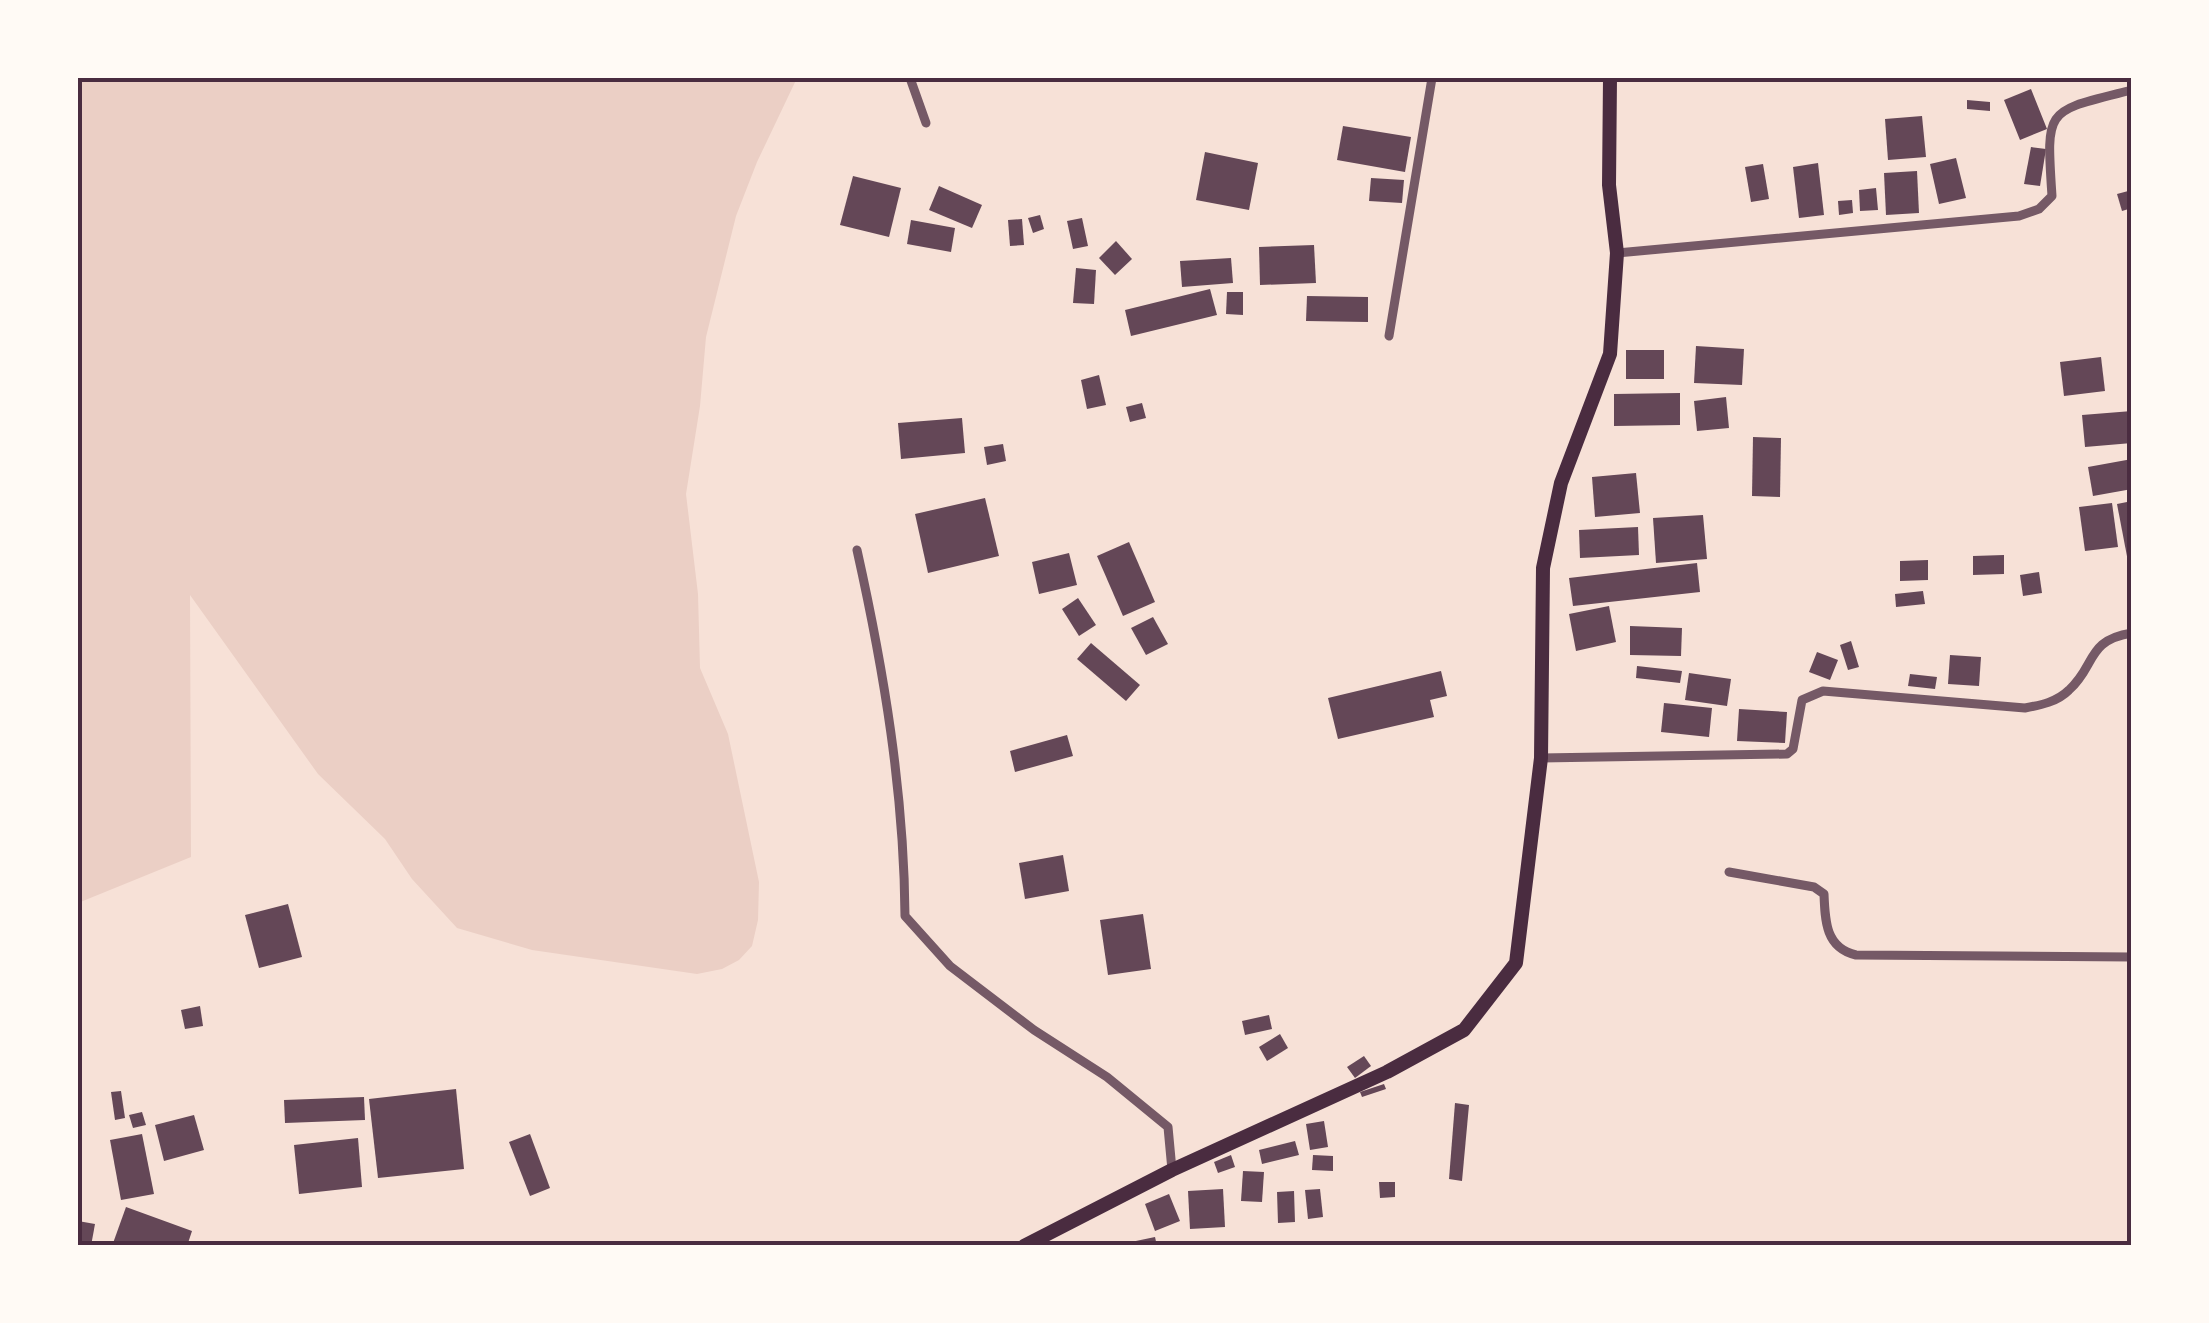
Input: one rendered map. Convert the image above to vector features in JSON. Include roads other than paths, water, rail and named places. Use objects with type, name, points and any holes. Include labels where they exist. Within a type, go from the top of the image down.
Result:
[{"type":"highway","points":[[1024,1246],[1172,1170],[1387,1072],[1464,1030],[1516,963],[1540,758],[1542,568],[1561,484],[1610,354],[1617,253],[1609,185],[1610,78]]},
{"type":"street","points":[[910,78],[926,123]]},
{"type":"street","points":[[1388,336],[1432,78]]},
{"type":"street","points":[[1617,253],[2019,216],[2039,209],[2052,196],[2048,134],[2054,118],[2075,104],[2132,90]]},
{"type":"street","points":[[857,550],[892,729],[904,838],[905,916],[950,966],[1034,1030],[1108,1077],[1168,1126],[1172,1170]]},
{"type":"street","points":[[1540,758],[1787,754],[1792,749],[1802,700],[1823,691],[2037,706],[2071,690],[2094,650],[2113,636],[2132,633]]},
{"type":"street","points":[[1729,872],[1814,888],[1824,894],[1828,936],[1842,952],[1856,955],[2132,958]]}]
